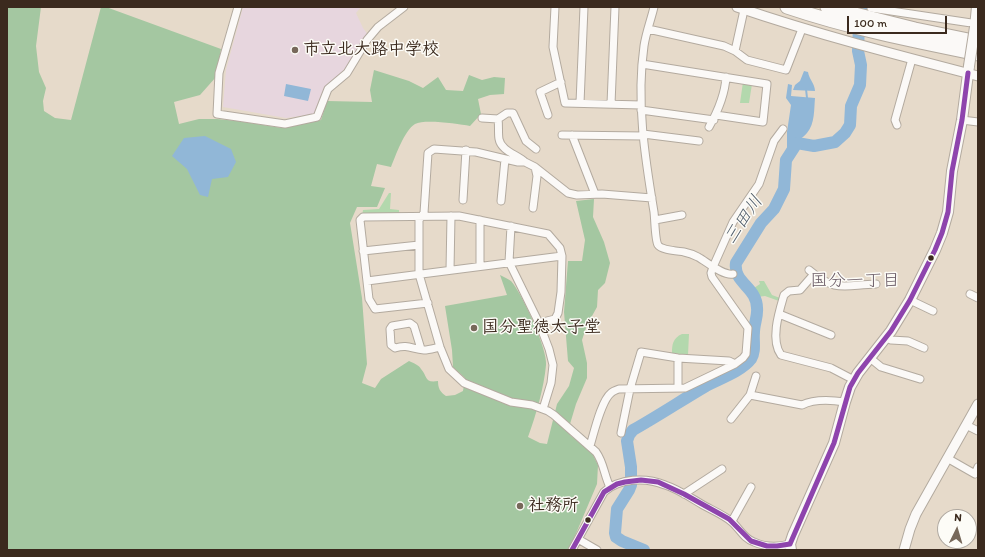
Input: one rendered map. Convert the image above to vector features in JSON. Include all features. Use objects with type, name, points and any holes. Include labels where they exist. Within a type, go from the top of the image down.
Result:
[{"type":"highway","points":[[787,7],[882,27],[978,54]]},
{"type":"highway","points":[[827,7],[853,20]]},
{"type":"highway","points":[[882,27],[915,30],[978,42]]},
{"type":"main road","points":[[791,547],[793,535],[834,443],[847,393],[854,380],[886,338],[910,300],[935,250],[947,218],[952,170],[972,72],[977,7]]},
{"type":"street","points":[[238,7],[219,73],[217,114],[285,124],[317,117],[328,89],[346,73],[367,40],[378,27],[404,7]]},
{"type":"street","points":[[555,7],[553,47],[565,103],[611,104],[763,122],[767,84],[642,64]]},
{"type":"street","points":[[580,103],[584,7]]},
{"type":"street","points":[[611,104],[615,7]]},
{"type":"street","points":[[654,7],[648,29],[642,64],[641,107],[643,135],[657,244],[660,248],[685,252],[698,257],[713,267],[730,275],[733,274]]},
{"type":"street","points":[[735,51],[741,8],[802,29],[858,45],[972,72]]},
{"type":"street","points":[[871,8],[976,25]]},
{"type":"street","points":[[648,29],[724,46],[735,51],[747,60],[786,70],[802,29]]},
{"type":"street","points":[[897,125],[895,120],[912,59]]},
{"type":"street","points":[[710,127],[725,91],[726,77]]},
{"type":"street","points":[[548,115],[540,92],[561,82]]},
{"type":"street","points":[[482,118],[498,119],[507,113],[513,113],[526,141],[536,149]]},
{"type":"street","points":[[498,119],[499,140],[501,144],[508,151],[535,167],[568,193],[577,195],[595,194],[652,198]]},
{"type":"street","points":[[962,120],[978,122]]},
{"type":"street","points":[[590,446],[603,404],[607,396],[612,391],[619,389],[678,388],[692,386],[734,364],[746,354],[748,328],[712,277],[711,273],[733,222],[759,184],[774,141],[783,129]]},
{"type":"street","points":[[562,135],[643,135],[699,141]]},
{"type":"street","points":[[572,135],[595,194]]},
{"type":"street","points":[[525,162],[518,162],[466,150],[434,148],[428,153],[424,213],[419,220],[419,274],[440,347],[449,369],[464,383],[511,402],[543,409],[554,415],[590,446],[601,460],[606,480],[610,487]]},
{"type":"street","points":[[463,200],[466,150]]},
{"type":"street","points":[[501,201],[504,159]]},
{"type":"street","points":[[533,208],[537,176],[535,167]]},
{"type":"street","points":[[655,220],[682,215]]},
{"type":"street","points":[[450,270],[451,216]]},
{"type":"street","points":[[428,303],[375,309],[368,299],[360,220],[363,217],[459,216],[548,234],[560,248],[562,256],[561,292],[558,313],[555,319],[539,323]]},
{"type":"street","points":[[480,220],[480,266]]},
{"type":"street","points":[[511,226],[509,262],[539,323],[549,349],[553,365],[551,383],[543,409]]},
{"type":"street","points":[[363,250],[419,245]]},
{"type":"street","points":[[367,281],[562,256]]},
{"type":"street","points":[[854,380],[831,368],[781,356],[778,351],[775,332],[779,314],[784,295],[789,291],[800,290],[811,272],[828,283],[840,287],[876,284]]},
{"type":"street","points":[[970,294],[978,298]]},
{"type":"street","points":[[910,300],[933,311]]},
{"type":"street","points":[[779,314],[831,335]]},
{"type":"street","points":[[422,349],[414,326],[410,324],[392,326],[390,329],[391,345],[395,348],[404,345],[422,349],[440,347]]},
{"type":"street","points":[[886,338],[891,340],[908,341],[924,348]]},
{"type":"street","points":[[621,433],[630,389],[641,352],[678,358],[728,361],[734,364]]},
{"type":"street","points":[[678,358],[678,388]]},
{"type":"street","points":[[870,358],[881,367],[920,379]]},
{"type":"street","points":[[731,419],[750,395],[756,376]]},
{"type":"street","points":[[750,395],[802,405],[810,401],[819,402],[831,400],[845,402]]},
{"type":"street","points":[[904,550],[916,514],[978,404]]},
{"type":"street","points":[[966,425],[978,432]]},
{"type":"street","points":[[947,458],[975,474],[978,467]]},
{"type":"street","points":[[684,494],[722,469]]},
{"type":"street","points":[[572,550],[604,492],[610,487],[632,480],[665,484],[732,521],[745,537],[754,543],[778,548],[791,547]]},
{"type":"street","points":[[732,521],[751,487]]},
{"type":"street","points":[[578,539],[597,550]]},
{"type":"shaded area","name":"市立北大路中学校","points":[[243,7],[361,7],[356,13],[368,35],[350,65],[325,88],[316,114],[286,118],[223,107],[226,70]]},
{"type":"green space","points":[[7,7],[41,7],[36,46],[39,72],[46,88],[43,101],[44,111],[55,118],[71,120],[101,7],[106,7],[221,49],[216,77],[200,95],[174,102],[179,124],[199,119],[217,119],[282,128],[321,120],[327,101],[372,102],[370,90],[374,70],[409,81],[423,88],[438,77],[446,90],[463,91],[469,75],[482,80],[494,77],[505,78],[504,94],[490,95],[478,99],[481,114],[470,126],[434,122],[415,124],[407,132],[391,167],[377,164],[371,186],[385,188],[377,207],[357,207],[350,223],[362,298],[367,364],[362,383],[375,388],[381,379],[409,361],[419,366],[428,380],[438,381],[440,390],[446,396],[455,395],[463,391],[465,378],[453,367],[452,350],[445,306],[507,295],[500,275],[511,281],[516,287],[539,335],[543,347],[546,358],[545,374],[534,420],[528,437],[540,443],[547,444],[557,404],[569,386],[574,368],[568,361],[564,312],[568,261],[582,261],[585,240],[576,201],[594,199],[593,217],[604,242],[610,263],[605,283],[598,290],[597,307],[587,325],[582,340],[587,363],[587,378],[576,404],[570,424],[570,435],[592,453],[598,465],[597,484],[569,550],[7,550]]},
{"type":"green space","points":[[743,82],[752,84],[749,103],[740,103]]},
{"type":"green space","points":[[389,193],[391,193],[390,209],[399,210],[399,215],[362,216],[363,210],[379,209]]},
{"type":"green space","points":[[759,281],[764,281],[772,295],[780,298],[779,301],[765,296],[757,297],[754,288],[760,284]]},
{"type":"green space","points":[[682,334],[689,334],[688,355],[672,353],[674,342],[677,337]]},
{"type":"water","points":[[804,71],[808,72],[815,91],[793,90],[795,85],[800,81]]},
{"type":"water","points":[[286,84],[311,89],[308,101],[284,96]]},
{"type":"water","points":[[788,84],[792,85],[791,96],[815,98],[814,116],[810,129],[791,149],[787,148],[787,132],[791,105],[786,98]]},
{"type":"water","points":[[205,136],[231,149],[236,162],[228,177],[212,179],[208,197],[200,195],[187,169],[172,156],[184,138]]},
{"type":"waterway","name":"三田川","points":[[644,550],[622,541],[616,537],[615,533],[617,509],[631,485],[631,467],[627,441],[629,435],[633,430],[697,391],[736,371],[747,363],[753,356],[754,329],[757,314],[756,301],[750,290],[738,276],[736,263],[761,223],[774,209],[784,189],[786,160],[797,143],[814,146],[835,142],[845,133],[850,125],[851,106],[860,85],[861,65],[858,51],[859,25],[864,7]]},
{"type":"waterway","points":[[806,89],[807,98]]},
{"type":"waterway","name":"三田川","points":[[786,160],[790,146]]},
{"type":"transit line","points":[[790,544],[834,443],[850,387],[858,373],[891,331],[910,300],[942,233],[948,212],[952,171],[962,120],[968,73]]},
{"type":"transit line","points":[[572,550],[604,492],[617,484],[641,480],[658,482],[684,494],[729,519],[751,541],[767,546],[790,544]]},
{"type":"place","name":"市立北大路中学校","points":[[295,50]]},
{"type":"place","name":"国分聖徳太子堂","points":[[474,328]]},
{"type":"place","name":"社務所","points":[[520,506]]},
{"type":"district","name":"国分一丁目","points":[[855,281]]}]
